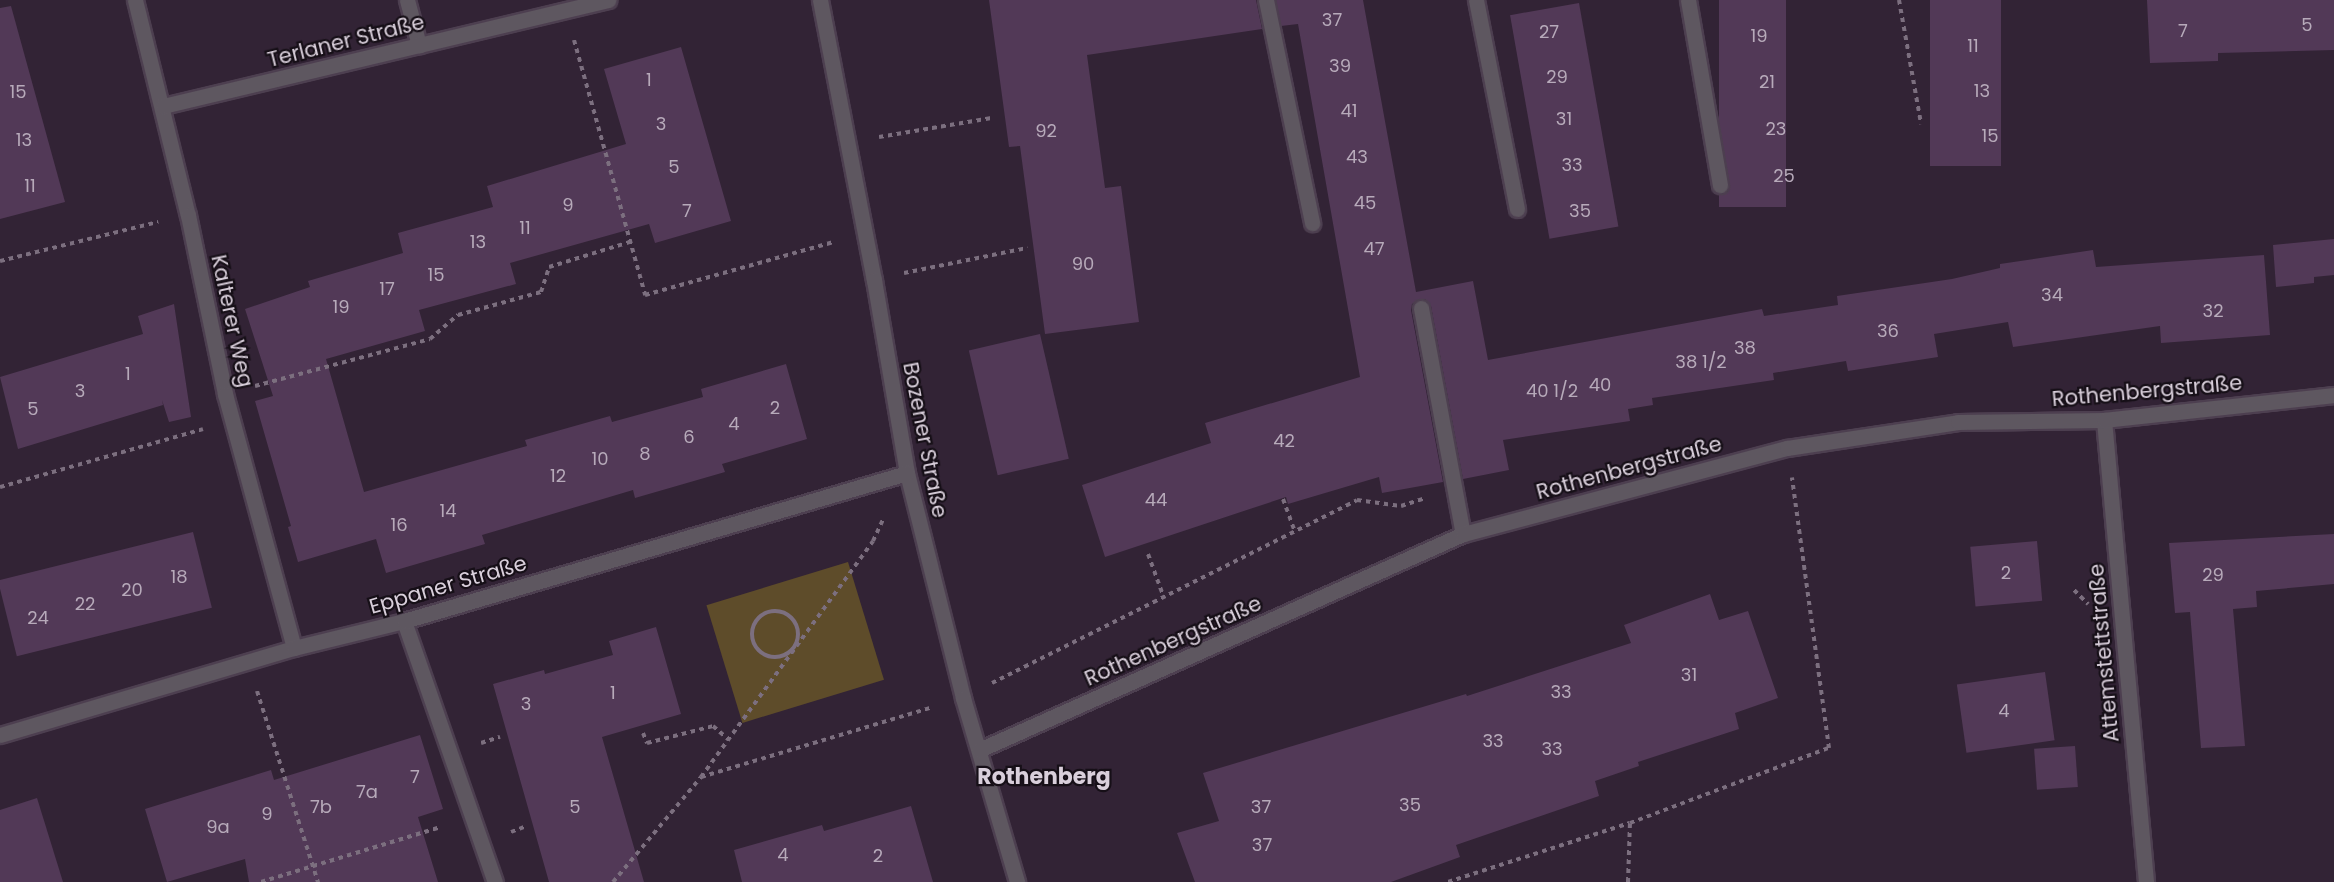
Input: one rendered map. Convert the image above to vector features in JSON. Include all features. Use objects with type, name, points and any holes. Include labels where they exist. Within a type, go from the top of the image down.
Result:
[{"type":"street","name":"Kalterer Weg","points":[[135,0],[163,106],[188,215],[225,394],[294,648]]},
{"type":"street","points":[[407,0],[418,45]]},
{"type":"street","name":"Terlaner Straße","points":[[163,106],[609,0]]},
{"type":"street","name":"Bozener Straße","points":[[820,0],[874,280],[907,473],[963,698],[1017,882]]},
{"type":"street","points":[[1266,0],[1312,223]]},
{"type":"street","points":[[1476,0],[1517,209]]},
{"type":"street","points":[[1688,0],[1720,185]]},
{"type":"street","points":[[1421,308],[1463,534]]},
{"type":"street","name":"Rothenbergstraße","points":[[979,750],[1463,534],[1787,448],[1958,422],[2104,420],[2334,395]]},
{"type":"street","name":"Attemstettstraße","points":[[2104,420],[2146,882]]},
{"type":"street","name":"Eppaner Straße","points":[[0,735],[294,648],[404,621],[907,473]]},
{"type":"street","points":[[404,621],[495,882]]},
{"type":"path","points":[[1899,0],[1921,124]]},
{"type":"path","points":[[565,10],[645,295],[864,233]]},
{"type":"path","points":[[847,143],[991,118]]},
{"type":"path","points":[[0,261],[188,215]]},
{"type":"path","points":[[225,394],[430,339],[458,315],[541,292],[549,267],[630,242]]},
{"type":"path","points":[[874,280],[1027,248]]},
{"type":"path","points":[[0,487],[232,421]]},
{"type":"path","points":[[1448,882],[1630,823],[1829,748],[1787,448]]},
{"type":"path","points":[[613,882],[701,777],[873,541],[907,473]]},
{"type":"path","points":[[701,777],[963,698],[1357,500],[1401,506],[1455,489]]},
{"type":"path","points":[[1283,499],[1295,532]]},
{"type":"path","points":[[1148,554],[1164,598]]},
{"type":"path","points":[[776,611],[790,616],[795,622],[798,636],[793,650],[780,657],[773,657],[759,651],[754,645],[752,629],[760,615],[776,611]]},
{"type":"path","points":[[248,661],[318,882]]},
{"type":"path","points":[[643,733],[647,743],[713,726],[728,739]]},
{"type":"path","points":[[261,882],[474,817]]},
{"type":"path","points":[[1628,882],[1630,823]]},
{"type":"shaded area","points":[[848,562],[884,680],[742,723],[706,605]]},
{"type":"building","points":[[989,0],[1256,0],[1262,29],[1087,55],[1105,188],[1121,186],[1139,322],[1045,334],[1020,146],[1009,147]]},
{"type":"building","points":[[1276,0],[1363,0],[1416,292],[1473,281],[1488,360],[1762,309],[1764,316],[1838,305],[1837,296],[1952,279],[2000,268],[2000,264],[2093,250],[2096,267],[2264,255],[2270,335],[2161,343],[2160,326],[2013,347],[2008,322],[1934,334],[1938,357],[1848,371],[1846,361],[1773,373],[1774,380],[1652,398],[1653,405],[1628,409],[1630,421],[1503,440],[1509,470],[1463,479],[1431,306],[1425,299],[1419,299],[1412,304],[1411,310],[1443,482],[1382,493],[1379,477],[1288,504],[1286,497],[1105,557],[1082,485],[1211,443],[1205,423],[1360,377],[1298,24],[1281,26]]},
{"type":"building","points":[[1719,0],[1786,0],[1786,207],[1719,207]]},
{"type":"building","points":[[1930,0],[2001,0],[2001,166],[1930,166]]},
{"type":"building","points":[[2147,0],[2334,0],[2334,50],[2218,53],[2218,61],[2150,63]]},
{"type":"building","points":[[1579,3],[1618,227],[1549,239],[1510,15]]},
{"type":"building","points":[[11,6],[65,202],[0,219],[0,8]]},
{"type":"building","points":[[681,47],[731,221],[655,243],[649,224],[510,263],[516,284],[419,310],[425,331],[326,359],[364,492],[527,446],[525,440],[610,416],[612,422],[703,397],[701,389],[786,364],[807,439],[722,464],[725,472],[635,498],[633,490],[482,535],[485,544],[386,573],[376,539],[298,562],[288,527],[291,526],[255,401],[273,396],[245,309],[310,287],[308,281],[403,253],[398,233],[493,207],[487,186],[626,144],[604,69]]},
{"type":"building","points":[[2334,239],[2334,275],[2314,277],[2314,283],[2276,287],[2273,245]]},
{"type":"building","points":[[174,304],[191,417],[169,422],[162,400],[163,405],[18,449],[0,377],[143,334],[138,316]]},
{"type":"building","points":[[1040,334],[1069,459],[998,475],[969,350]]},
{"type":"building","points":[[193,532],[212,608],[17,656],[0,589],[0,580]]},
{"type":"building","points":[[2334,534],[2334,584],[2256,591],[2257,607],[2233,609],[2245,746],[2201,748],[2190,612],[2175,613],[2169,543]]},
{"type":"building","points":[[2037,541],[2042,601],[1975,607],[1970,547]]},
{"type":"building","points":[[1710,594],[1719,620],[1748,611],[1778,698],[1735,713],[1739,729],[1638,762],[1639,766],[1595,781],[1599,796],[1456,845],[1460,857],[1391,882],[1195,882],[1177,833],[1219,821],[1203,773],[1466,694],[1467,696],[1631,643],[1624,625]]},
{"type":"building","points":[[656,627],[681,714],[602,737],[644,882],[549,882],[493,684],[544,670],[545,674],[613,655],[609,641]]},
{"type":"building","points":[[2045,672],[2055,740],[1966,753],[1957,684]]},
{"type":"building","points":[[420,735],[443,809],[418,817],[438,882],[249,882],[245,859],[167,882],[145,809],[271,770],[274,780]]},
{"type":"building","points":[[2075,746],[2078,787],[2037,790],[2034,749]]},
{"type":"building","points":[[37,798],[63,882],[0,882],[0,810]]},
{"type":"building","points":[[911,806],[933,882],[742,882],[734,850],[822,825],[824,831]]},
{"type":"district","name":"Rothenberg","points":[[1044,777]]}]
